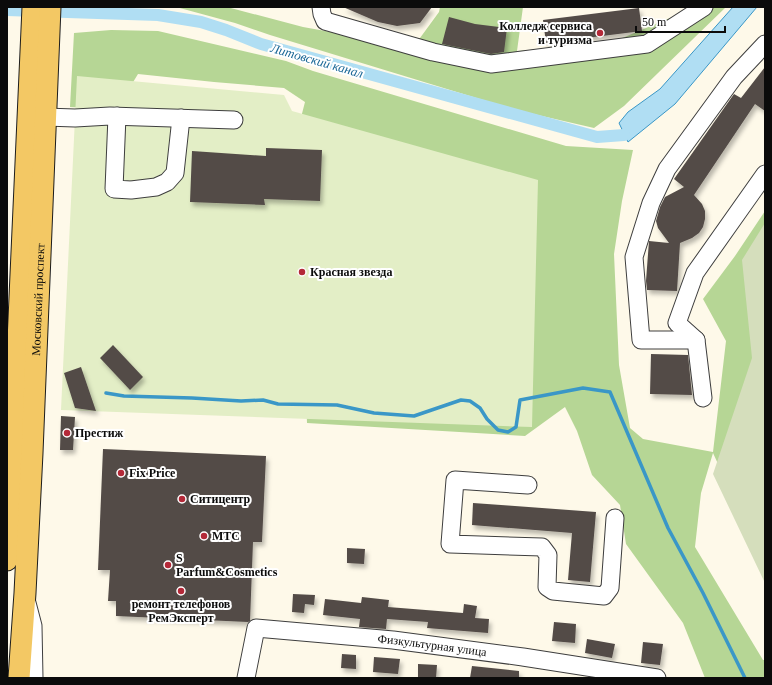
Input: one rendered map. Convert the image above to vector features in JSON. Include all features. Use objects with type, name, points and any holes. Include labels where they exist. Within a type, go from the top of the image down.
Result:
[{"type":"main road","name":"Московский проспект","points":[[19,678],[25,593],[45,117],[41,13]]},
{"type":"main road","name":"Московский проспект","points":[[7,560],[9,480],[41,13]]},
{"type":"street","points":[[321,7],[325,21],[365,34],[433,52],[491,64],[647,44],[704,7]]},
{"type":"street","points":[[696,340],[641,340],[634,257],[651,203],[667,168],[734,77],[765,44]]},
{"type":"street","points":[[117,116],[114,189],[123,190],[156,187],[167,182],[175,173],[181,118]]},
{"type":"street","points":[[45,117],[117,116],[234,120]]},
{"type":"street","points":[[703,398],[696,340],[677,323],[695,273],[765,174]]},
{"type":"street","points":[[528,485],[455,480],[450,544],[542,547],[548,556],[547,587],[553,591],[604,596],[610,588],[615,518]]},
{"type":"street","name":"Московский проспект","points":[[25,593],[34,626],[34,678]]},
{"type":"street","name":"Физкультурная улица","points":[[246,678],[256,628],[393,640],[523,657],[657,678]]},
{"type":"green space","points":[[176,7],[227,7],[303,27],[370,39],[420,38],[439,12],[440,7],[523,7],[517,51],[608,44],[696,7],[726,7],[624,106],[594,128],[516,110],[235,23]]},
{"type":"green space","points":[[111,30],[158,31],[286,61],[313,71],[566,146],[633,150],[622,201],[614,254],[619,365],[630,428],[643,439],[713,452],[726,341],[703,299],[735,256],[765,211],[765,566],[713,453],[701,493],[695,547],[763,660],[765,660],[765,678],[705,678],[683,623],[626,544],[620,505],[592,475],[577,431],[565,407],[525,436],[307,423],[297,133],[305,102],[284,88],[138,74],[124,97],[106,109],[70,107],[74,33]]},
{"type":"green space","name":"Красная звезда","points":[[77,76],[284,95],[292,111],[538,180],[532,427],[61,410]]},
{"type":"green space","points":[[765,223],[765,583],[713,474],[752,358],[742,260]]},
{"type":"water","points":[[733,7],[757,7],[675,104],[628,142],[619,123],[628,112],[660,89]]},
{"type":"building","points":[[343,7],[432,7],[420,23],[397,26],[378,22]]},
{"type":"building","points":[[639,8],[642,31],[546,43],[543,20]]},
{"type":"building","points":[[449,17],[475,24],[507,28],[504,52],[491,54],[442,44]]},
{"type":"building","points":[[765,67],[765,111],[755,104],[694,195],[702,204],[705,211],[705,219],[703,227],[699,233],[680,243],[677,291],[647,290],[646,281],[649,241],[669,243],[658,228],[656,221],[660,207],[665,197],[684,187],[674,179],[734,94],[741,98]]},
{"type":"building","points":[[266,148],[322,150],[320,201],[264,199],[265,205],[190,202],[192,151],[266,156]]},
{"type":"building","points":[[113,345],[143,377],[130,390],[100,358]]},
{"type":"building","points":[[651,354],[688,355],[692,395],[650,394]]},
{"type":"building","points":[[81,367],[96,411],[75,408],[64,373]]},
{"type":"building","name":"Престиж","points":[[61,416],[75,417],[73,450],[60,450]]},
{"type":"building","name":"Ситицентр","points":[[103,449],[266,456],[262,542],[253,542],[250,621],[116,616],[116,601],[108,601],[110,570],[98,570]]},
{"type":"building","points":[[473,503],[596,512],[590,582],[568,580],[572,533],[472,525]]},
{"type":"building","points":[[347,548],[365,549],[364,564],[347,563]]},
{"type":"building","points":[[293,594],[315,595],[314,605],[305,604],[304,613],[292,612]]},
{"type":"building","points":[[362,597],[389,600],[388,607],[463,613],[464,604],[477,606],[475,618],[489,619],[488,633],[427,628],[428,622],[387,619],[386,629],[359,627],[360,619],[323,615],[325,599],[361,603]]},
{"type":"building","points":[[554,622],[576,624],[575,643],[552,641]]},
{"type":"building","points":[[587,639],[615,644],[612,658],[585,653]]},
{"type":"building","points":[[643,642],[663,644],[660,665],[641,663]]},
{"type":"building","points":[[342,654],[356,655],[356,669],[341,668]]},
{"type":"building","points":[[374,657],[400,659],[398,674],[373,672]]},
{"type":"building","points":[[418,664],[437,665],[436,678],[418,678]]},
{"type":"building","points":[[472,666],[519,671],[519,678],[470,678]]},
{"type":"waterway","name":"Литовский канал","points":[[7,10],[158,15],[201,22],[261,44],[597,137],[624,135]]},
{"type":"waterway","points":[[106,393],[124,396],[241,401],[263,400],[278,404],[337,405],[374,413],[414,416],[461,400],[470,401],[480,408],[487,419],[498,430],[508,432],[516,427],[520,400],[583,388],[610,392],[668,528],[703,593],[745,678]]},
{"type":"place","name":"Колледж сервиса и туризма","points":[[600,33]]},
{"type":"place","name":"Красная звезда","points":[[302,272]]},
{"type":"place","name":"Престиж","points":[[67,433]]},
{"type":"place","name":"Fix Price","points":[[121,473]]},
{"type":"place","name":"Ситицентр","points":[[182,499]]},
{"type":"place","name":"МТС","points":[[204,536]]},
{"type":"place","name":"S Parfum&Cosmetics","points":[[168,565]]},
{"type":"place","name":"ремонт телефонов РемЭксперт","points":[[181,591]]}]
